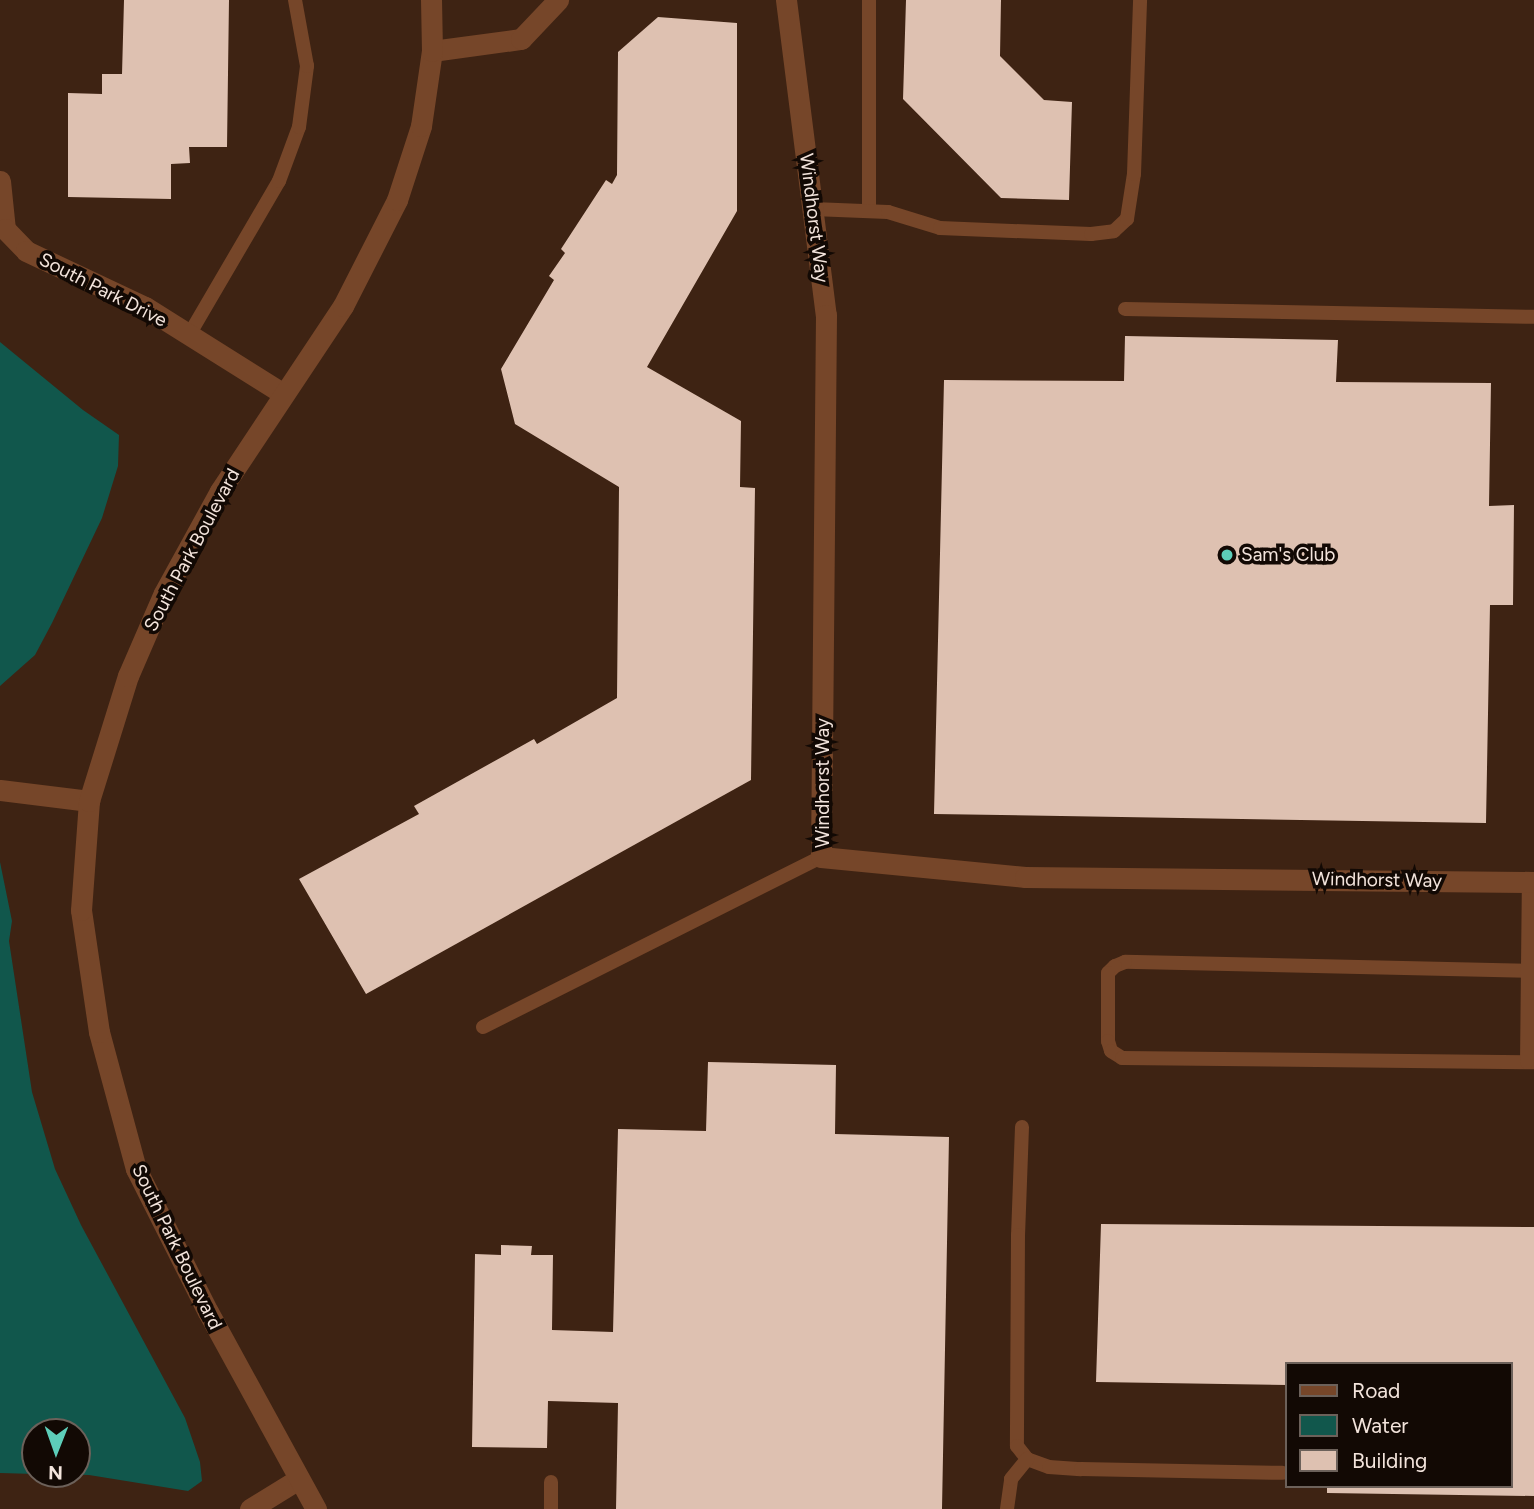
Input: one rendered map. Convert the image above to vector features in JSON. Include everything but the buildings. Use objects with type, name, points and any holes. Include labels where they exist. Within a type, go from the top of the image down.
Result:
[{"type":"street","name":"South Park Boulevard","points":[[316,1509],[298,1480],[136,1169],[99,1032],[81,910],[89,801],[128,676],[164,593],[220,491],[282,393],[343,306],[397,200],[421,126],[432,51],[431,0]]},
{"type":"street","points":[[432,51],[521,39],[558,0]]},
{"type":"street","name":"Windhorst Way","points":[[786,0],[826,315],[821,857],[1025,877],[1532,882]]},
{"type":"street","name":"South Park Drive","points":[[0,181],[5,229],[26,251],[145,307],[282,393]]},
{"type":"street","points":[[0,790],[89,801]]},
{"type":"street","points":[[250,1509],[298,1480]]},
{"type":"lane","points":[[189,335],[279,181],[299,127],[307,66],[295,0]]},
{"type":"lane","points":[[869,0],[869,211]]},
{"type":"lane","points":[[813,209],[888,212],[940,228],[1091,234],[1114,231],[1126,219],[1134,174],[1140,0]]},
{"type":"lane","points":[[1125,309],[1534,317]]},
{"type":"lane","points":[[483,1027],[821,857]]},
{"type":"lane","points":[[1531,971],[1125,962],[1108,973],[1108,1041],[1111,1051],[1122,1058],[1531,1062],[1532,882]]},
{"type":"lane","points":[[1023,1127],[1017,1236],[1017,1446],[1027,1460],[1049,1467],[1070,1469],[1282,1473]]},
{"type":"lane","points":[[1007,1509],[1011,1479],[1027,1460]]},
{"type":"lane","points":[[551,1482],[551,1509]]},
{"type":"shaded area","points":[[0,0],[1534,0],[1534,1509],[0,1509]]},
{"type":"water","points":[[0,342],[83,410],[119,435],[118,466],[102,518],[35,655],[0,686]]},
{"type":"water","points":[[0,862],[12,921],[9,941],[32,1092],[55,1169],[81,1225],[185,1418],[200,1462],[202,1481],[188,1491],[91,1475],[91,1418],[21,1418],[21,1474],[0,1473]]},
{"type":"place","name":"Sam's Club","points":[[1227,555]]}]
